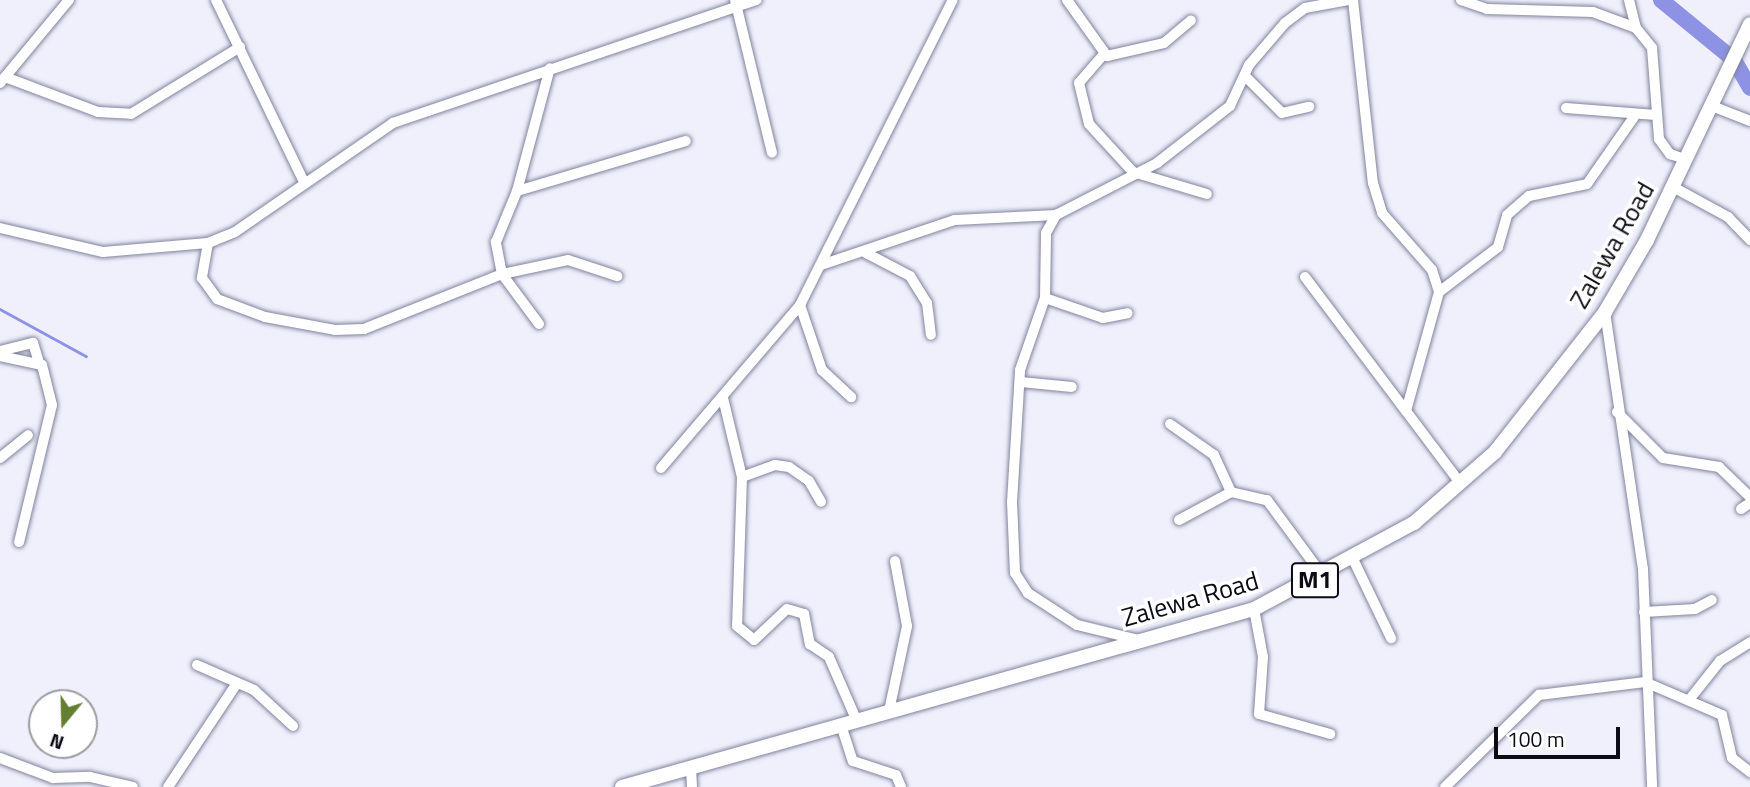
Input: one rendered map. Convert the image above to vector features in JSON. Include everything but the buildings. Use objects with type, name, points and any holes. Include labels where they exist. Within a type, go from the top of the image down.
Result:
[{"type":"highway","name":"Zalewa Road","points":[[622,787],[1139,639],[1254,610],[1323,576],[1414,523],[1461,484],[1525,418],[1605,312],[1687,160],[1750,24]]},
{"type":"street","points":[[69,0],[3,80],[98,112],[131,114],[240,47]]},
{"type":"street","points":[[216,0],[303,182]]},
{"type":"street","points":[[0,228],[103,252],[208,243],[235,232],[303,182],[393,123],[736,4],[757,0]]},
{"type":"street","points":[[661,468],[800,305],[953,0]]},
{"type":"street","points":[[1067,0],[1104,54]]},
{"type":"street","points":[[821,265],[866,253],[955,220],[1056,215],[1133,172],[1163,159],[1230,106],[1245,76],[1268,41],[1299,13],[1350,0],[1373,183],[1382,212],[1432,270],[1439,292],[1406,411]]},
{"type":"street","points":[[1461,0],[1487,9],[1593,12],[1636,28]]},
{"type":"street","points":[[1629,0],[1636,28],[1652,48],[1659,139],[1670,154],[1687,160]]},
{"type":"street","points":[[736,4],[772,153]]},
{"type":"street","points":[[1191,20],[1164,43],[1104,54],[1079,83],[1084,116],[1133,172],[1207,194]]},
{"type":"street","points":[[538,324],[502,274],[496,242],[517,191],[550,68]]},
{"type":"street","points":[[1245,76],[1282,113],[1309,107]]},
{"type":"street","points":[[1712,106],[1750,121]]},
{"type":"street","points":[[1566,108],[1634,117],[1656,115]]},
{"type":"street","points":[[1439,292],[1498,247],[1507,215],[1529,195],[1587,184],[1634,117]]},
{"type":"street","points":[[517,191],[686,141]]},
{"type":"street","points":[[1672,187],[1728,217],[1750,240]]},
{"type":"street","points":[[1056,215],[1043,248],[1045,298],[1024,346],[1012,502],[1015,573],[1028,593],[1077,625],[1139,639]]},
{"type":"street","points":[[208,243],[202,278],[216,299],[265,317],[335,330],[377,324],[502,274],[568,260],[617,276]]},
{"type":"street","points":[[866,253],[910,276],[927,303],[931,335]]},
{"type":"street","points":[[1306,277],[1461,484]]},
{"type":"street","points":[[1045,298],[1103,318],[1128,313]]},
{"type":"street","points":[[800,305],[824,373],[851,397]]},
{"type":"street","points":[[1605,312],[1617,412],[1643,569],[1645,682],[1652,787]]},
{"type":"street","points":[[0,353],[33,343],[52,409],[19,542]]},
{"type":"street","points":[[0,353],[39,363]]},
{"type":"street","points":[[1021,382],[1072,387]]},
{"type":"street","points":[[723,398],[742,477],[737,626],[754,640],[788,609],[804,614],[810,644],[829,657],[857,721]]},
{"type":"street","points":[[1617,412],[1663,458],[1718,467],[1750,497]]},
{"type":"street","points":[[1170,424],[1214,456],[1231,492]]},
{"type":"street","points":[[0,458],[28,435]]},
{"type":"street","points":[[742,477],[775,464],[789,467],[809,481],[821,502]]},
{"type":"street","points":[[1180,520],[1231,492],[1272,504],[1323,576]]},
{"type":"street","points":[[1353,559],[1391,638]]},
{"type":"street","points":[[889,711],[907,626],[895,561]]},
{"type":"street","points":[[1644,612],[1695,609],[1712,600]]},
{"type":"street","points":[[1254,610],[1263,657],[1259,714],[1330,734]]},
{"type":"street","points":[[1689,700],[1720,662],[1750,642]]},
{"type":"street","points":[[197,665],[267,698],[293,726]]},
{"type":"street","points":[[1445,787],[1539,695],[1645,682],[1725,718],[1732,758],[1750,772]]},
{"type":"street","points":[[168,787],[237,683]]},
{"type":"street","points":[[841,725],[853,761],[896,775],[901,787]]},
{"type":"street","points":[[0,758],[53,778],[90,777],[133,787]]},
{"type":"street","points":[[691,768],[692,787]]},
{"type":"waterway","points":[[1661,0],[1734,60],[1750,88]]},
{"type":"waterway","points":[[0,309],[86,356]]}]
